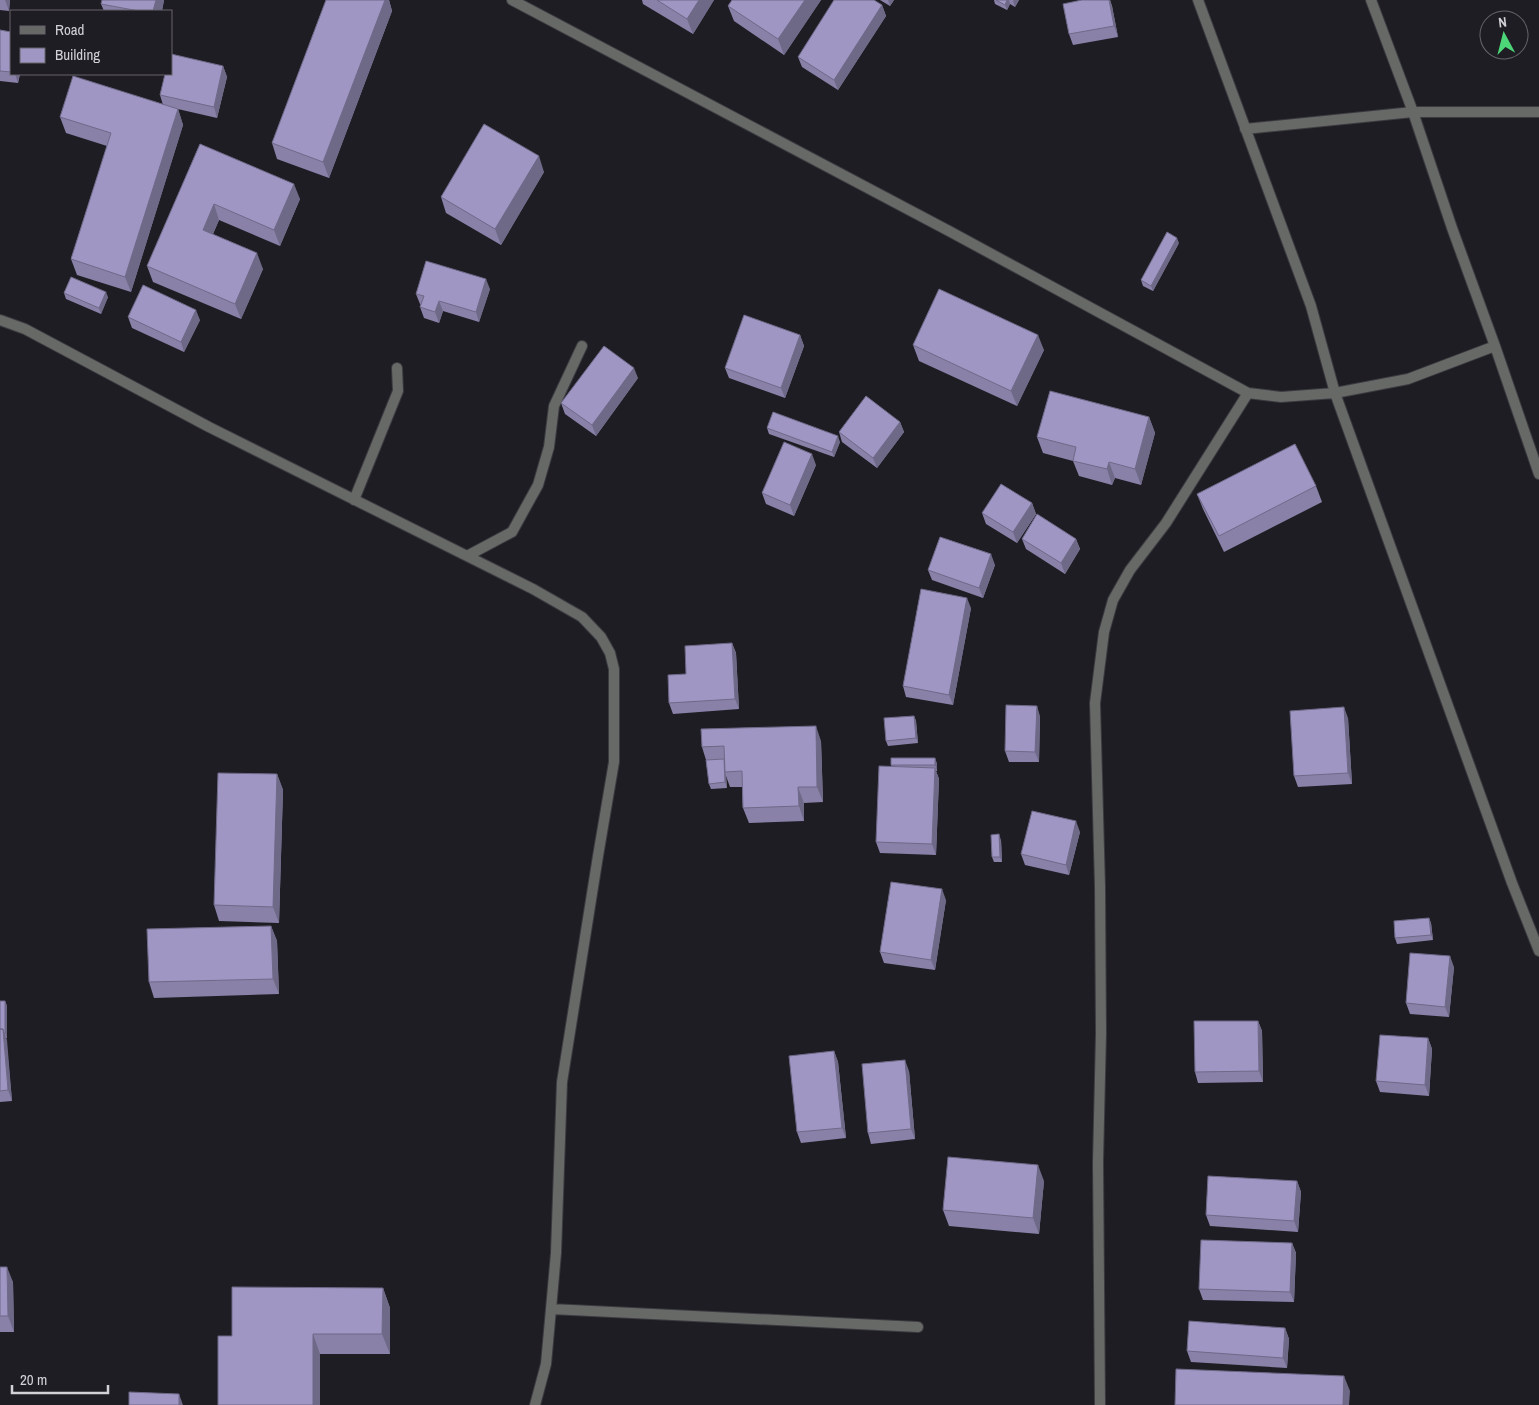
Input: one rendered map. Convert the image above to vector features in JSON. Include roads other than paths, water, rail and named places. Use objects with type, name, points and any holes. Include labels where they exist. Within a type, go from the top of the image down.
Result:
[{"type":"street","points":[[512,0],[949,231],[1248,393],[1281,397],[1335,393],[1408,379],[1495,346]]},
{"type":"street","points":[[1198,0],[1311,306],[1335,393],[1512,883],[1539,950]]},
{"type":"street","points":[[1371,0],[1413,112],[1539,474]]},
{"type":"street","points":[[1245,129],[1413,112],[1539,112]]},
{"type":"street","points":[[0,320],[25,329],[209,427],[533,589],[582,617],[602,637],[610,653],[614,669],[614,762],[562,1082],[556,1253],[546,1364],[535,1405]]},
{"type":"street","points":[[467,556],[512,532],[538,485],[549,447],[554,406],[582,346]]},
{"type":"street","points":[[354,500],[398,391],[397,368]]},
{"type":"street","points":[[1100,1405],[1098,1162],[1101,1023],[1100,887],[1095,703],[1104,632],[1113,600],[1130,570],[1166,523],[1248,393]]},
{"type":"street","points":[[551,1309],[918,1327]]}]
